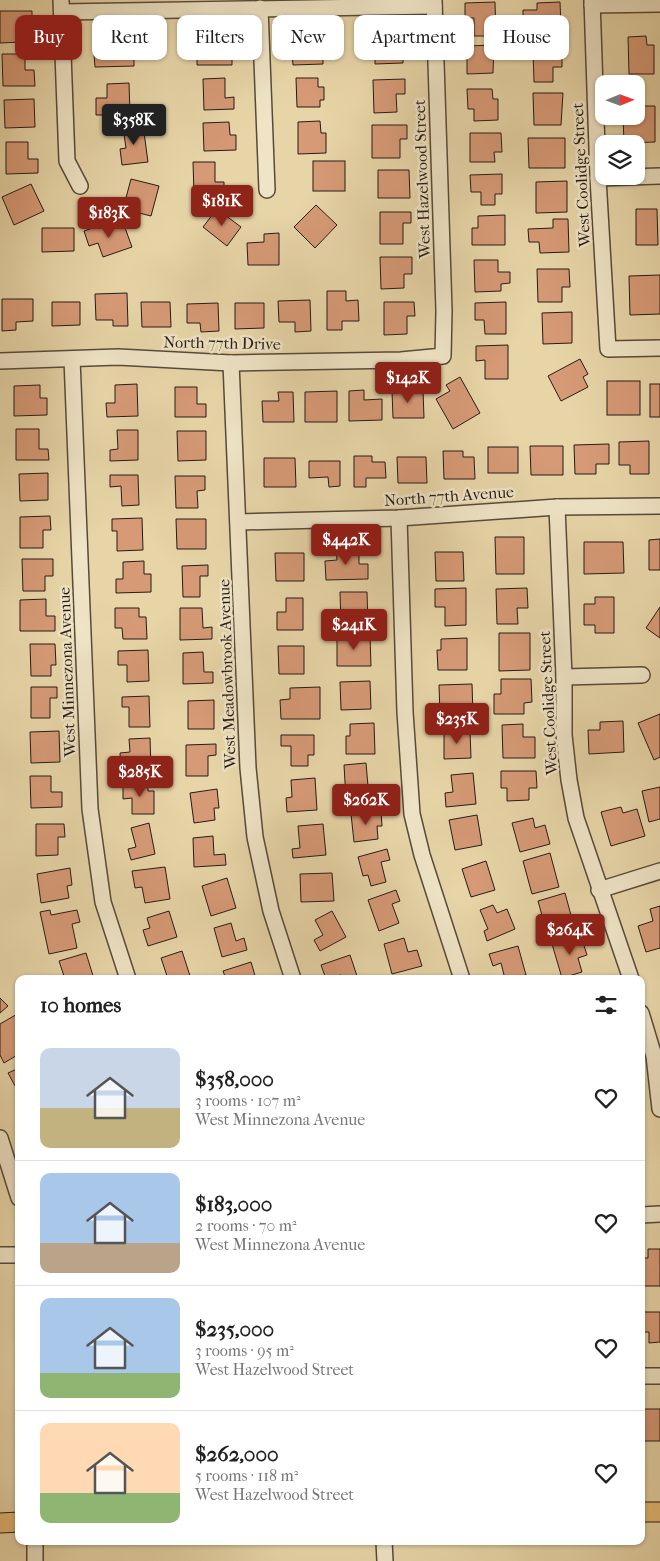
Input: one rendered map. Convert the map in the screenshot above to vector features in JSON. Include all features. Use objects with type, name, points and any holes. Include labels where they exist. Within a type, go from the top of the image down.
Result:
[{"type":"main road","points":[[645,1512],[660,1512]]},
{"type":"main road","points":[[0,1523],[15,1522]]},
{"type":"street","points":[[592,2],[660,4]]},
{"type":"street","name":"West Coolidge Street","points":[[592,2],[597,135]]},
{"type":"street","points":[[80,186],[67,161],[61,6],[260,8],[434,3]]},
{"type":"street","name":"West Hazelwood Street","points":[[434,3],[444,311],[443,356]]},
{"type":"street","points":[[260,8],[267,190]]},
{"type":"street","points":[[645,176],[660,176]]},
{"type":"street","name":"West Coolidge Street","points":[[598,185],[608,348],[660,348]]},
{"type":"street","name":"North 77th Drive","points":[[0,361],[118,357],[232,363],[401,360],[443,356]]},
{"type":"street","name":"West Minnezona Avenue","points":[[72,359],[90,808],[103,902],[127,975]]},
{"type":"street","name":"West Meadowbrook Avenue","points":[[232,363],[248,768],[255,837],[271,911],[292,975]]},
{"type":"street","name":"West Coolidge Street","points":[[557,506],[564,677],[564,735],[569,780],[576,818],[630,975]]},
{"type":"street","name":"North 77th Avenue","points":[[239,522],[399,518],[557,506],[660,506]]},
{"type":"street","points":[[399,518],[405,712],[412,814],[422,854],[461,975]]},
{"type":"street","points":[[564,677],[642,675]]},
{"type":"street","points":[[599,890],[660,871]]},
{"type":"street","points":[[645,1024],[657,1056],[660,1109]]},
{"type":"street","points":[[0,1138],[15,1184]]},
{"type":"street","points":[[645,1215],[660,1214]]},
{"type":"street","points":[[0,1255],[15,1255]]},
{"type":"street","points":[[645,1376],[660,1376]]},
{"type":"street","points":[[35,1545],[35,1561]]},
{"type":"street","points":[[384,1545],[384,1561]]},
{"type":"building","points":[[495,2],[495,15],[484,15],[484,36],[474,36],[474,15],[465,15],[465,3]]},
{"type":"building","points":[[560,2],[561,15],[523,15],[523,10],[537,10],[537,3]]},
{"type":"building","points":[[0,11],[32,11],[32,15],[15,15],[15,42],[0,43]]},
{"type":"building","points":[[646,36],[647,45],[654,45],[654,74],[629,74],[628,37]]},
{"type":"building","points":[[484,45],[484,60],[493,60],[493,73],[467,74],[467,60],[474,60],[474,46]]},
{"type":"building","points":[[2,54],[15,54],[15,60],[25,60],[25,70],[34,70],[35,86],[3,86]]},
{"type":"building","points":[[94,60],[134,60],[134,66],[95,67]]},
{"type":"building","points":[[197,60],[232,60],[232,65],[197,65]]},
{"type":"building","points":[[293,60],[323,60],[323,64],[293,65]]},
{"type":"building","points":[[375,60],[403,60],[403,63],[375,64]]},
{"type":"building","points":[[533,60],[562,60],[562,67],[553,67],[553,82],[534,82]]},
{"type":"building","points":[[225,78],[225,98],[234,97],[234,109],[204,110],[203,79]]},
{"type":"building","points":[[296,78],[318,78],[318,87],[324,87],[324,100],[320,100],[320,107],[297,107]]},
{"type":"building","points":[[405,79],[405,94],[396,94],[397,112],[374,113],[373,80]]},
{"type":"building","points":[[129,83],[130,115],[96,115],[96,98],[107,98],[107,84]]},
{"type":"building","points":[[467,89],[492,89],[493,99],[498,99],[498,120],[474,121],[474,109],[468,109]]},
{"type":"building","points":[[533,93],[563,93],[561,125],[534,125]]},
{"type":"building","points":[[34,99],[35,127],[5,128],[4,100]]},
{"type":"building","points":[[645,106],[655,106],[655,142],[645,142],[645,135],[624,135],[623,125],[645,125]]},
{"type":"building","points":[[320,121],[321,133],[326,133],[326,153],[298,154],[298,122]]},
{"type":"building","points":[[229,122],[230,135],[236,135],[236,150],[204,151],[203,123]]},
{"type":"building","points":[[143,125],[148,162],[122,165],[120,149],[126,148],[123,127]]},
{"type":"building","points":[[372,125],[407,125],[407,139],[400,139],[400,158],[372,158]]},
{"type":"building","points":[[470,133],[501,133],[502,152],[494,152],[495,162],[470,162]]},
{"type":"building","points":[[528,138],[565,138],[565,168],[529,168]]},
{"type":"building","points":[[6,142],[28,142],[28,159],[38,159],[38,173],[6,174]]},
{"type":"building","points":[[313,161],[345,161],[345,191],[313,191]]},
{"type":"building","points":[[193,162],[215,162],[215,182],[224,182],[224,193],[194,194]]},
{"type":"building","points":[[378,170],[409,170],[410,198],[378,198]]},
{"type":"building","points":[[502,174],[502,194],[495,194],[495,205],[481,205],[481,192],[471,192],[470,175]]},
{"type":"building","points":[[131,179],[159,186],[151,216],[123,209]]},
{"type":"building","points":[[567,181],[567,212],[536,213],[536,182]]},
{"type":"building","points":[[31,184],[44,211],[14,225],[2,197]]},
{"type":"building","points":[[316,205],[337,225],[315,248],[294,227]]},
{"type":"building","points":[[217,209],[241,227],[227,246],[203,227]]},
{"type":"building","points":[[636,209],[657,209],[658,245],[636,245]]},
{"type":"building","points":[[380,212],[411,212],[411,223],[403,223],[403,244],[380,244]]},
{"type":"building","points":[[505,215],[505,245],[472,245],[472,228],[478,228],[478,216]]},
{"type":"building","points":[[553,219],[568,219],[569,252],[540,253],[539,242],[529,242],[528,229],[553,228]]},
{"type":"building","points":[[104,224],[107,231],[124,225],[132,247],[103,257],[98,243],[89,246],[84,231]]},
{"type":"building","points":[[42,228],[74,228],[74,251],[42,252]]},
{"type":"building","points":[[279,233],[279,265],[248,265],[247,243],[264,242],[264,234]]},
{"type":"building","points":[[380,257],[412,257],[412,274],[404,274],[404,288],[381,289]]},
{"type":"building","points":[[474,260],[498,260],[498,272],[510,272],[510,283],[501,284],[501,291],[475,292]]},
{"type":"building","points":[[537,269],[569,269],[570,287],[562,287],[562,302],[538,302]]},
{"type":"building","points":[[660,275],[660,314],[630,315],[629,276]]},
{"type":"building","points":[[327,291],[346,291],[346,301],[358,300],[359,321],[342,321],[342,330],[327,330]]},
{"type":"building","points":[[127,293],[128,326],[113,326],[113,320],[96,320],[95,294]]},
{"type":"building","points":[[2,299],[33,299],[33,321],[16,322],[16,330],[2,331]]},
{"type":"building","points":[[310,300],[311,331],[295,332],[295,322],[279,322],[278,301]]},
{"type":"building","points":[[52,302],[80,302],[80,325],[52,326]]},
{"type":"building","points":[[141,302],[170,302],[171,327],[142,327]]},
{"type":"building","points":[[384,302],[414,302],[415,316],[407,316],[407,334],[384,335]]},
{"type":"building","points":[[506,302],[506,334],[485,334],[484,320],[475,320],[475,303]]},
{"type":"building","points":[[218,303],[219,331],[201,332],[200,323],[187,323],[187,304]]},
{"type":"building","points":[[235,303],[264,303],[264,328],[235,329]]},
{"type":"building","points":[[572,312],[572,343],[543,344],[542,313]]},
{"type":"building","points":[[508,345],[508,379],[485,379],[485,360],[476,361],[476,346]]},
{"type":"building","points":[[580,359],[588,374],[583,377],[588,387],[561,401],[548,376]]},
{"type":"building","points":[[460,377],[480,413],[453,429],[436,399],[450,391],[446,385]]},
{"type":"building","points":[[607,381],[640,381],[640,415],[607,415]]},
{"type":"building","points":[[137,384],[138,416],[107,417],[106,403],[115,403],[115,385]]},
{"type":"building","points":[[650,384],[660,384],[660,417],[650,417]]},
{"type":"building","points":[[40,385],[40,398],[47,398],[47,415],[14,416],[14,386]]},
{"type":"building","points":[[175,387],[197,387],[197,404],[206,404],[206,417],[175,417]]},
{"type":"building","points":[[364,390],[364,400],[382,399],[382,420],[349,421],[349,391]]},
{"type":"building","points":[[423,390],[424,418],[393,418],[392,391]]},
{"type":"building","points":[[337,391],[337,422],[305,422],[305,392]]},
{"type":"building","points":[[278,392],[293,392],[294,422],[263,422],[262,401],[279,401]]},
{"type":"building","points":[[16,429],[39,429],[39,449],[48,449],[49,460],[16,460]]},
{"type":"building","points":[[117,430],[138,430],[138,460],[110,461],[110,450],[118,449]]},
{"type":"building","points":[[177,431],[206,431],[206,460],[178,461]]},
{"type":"building","points":[[649,441],[649,474],[630,474],[630,465],[619,465],[619,442]]},
{"type":"building","points":[[609,444],[609,464],[596,464],[596,474],[575,474],[574,445]]},
{"type":"building","points":[[530,446],[563,446],[563,475],[531,475]]},
{"type":"building","points":[[488,447],[518,447],[518,473],[488,473]]},
{"type":"building","points":[[443,451],[463,451],[463,457],[474,457],[475,479],[444,479]]},
{"type":"building","points":[[354,456],[372,456],[372,462],[385,462],[386,478],[366,478],[366,487],[354,487]]},
{"type":"building","points":[[397,457],[426,457],[427,483],[398,483]]},
{"type":"building","points":[[264,458],[295,458],[296,487],[264,487]]},
{"type":"building","points":[[309,461],[340,461],[340,486],[329,487],[328,477],[309,478]]},
{"type":"building","points":[[48,473],[48,500],[20,501],[19,474]]},
{"type":"building","points":[[110,475],[138,475],[139,505],[122,506],[121,486],[110,487]]},
{"type":"building","points":[[175,476],[205,476],[205,490],[197,491],[198,508],[176,508]]},
{"type":"building","points":[[50,516],[51,530],[43,530],[43,548],[20,548],[20,517]]},
{"type":"building","points":[[142,518],[143,550],[117,551],[117,531],[112,531],[112,519]]},
{"type":"building","points":[[176,519],[206,519],[206,549],[177,549]]},
{"type":"building","points":[[495,537],[524,537],[524,574],[496,574]]},
{"type":"building","points":[[660,539],[660,570],[649,570],[649,540]]},
{"type":"building","points":[[584,542],[623,542],[624,573],[584,574]]},
{"type":"building","points":[[359,547],[359,564],[368,564],[368,579],[326,580],[325,561],[337,560],[336,548]]},
{"type":"building","points":[[435,552],[463,552],[464,581],[436,581]]},
{"type":"building","points":[[275,553],[304,553],[304,581],[276,581]]},
{"type":"building","points":[[22,559],[53,559],[53,576],[45,576],[45,591],[23,591]]},
{"type":"building","points":[[144,561],[144,574],[151,574],[151,592],[116,593],[116,579],[123,579],[123,562]]},
{"type":"building","points":[[208,565],[208,576],[200,576],[200,597],[183,597],[182,566]]},
{"type":"building","points":[[466,588],[466,625],[445,626],[445,607],[435,607],[435,589]]},
{"type":"building","points":[[527,588],[528,608],[517,608],[518,624],[497,624],[496,589]]},
{"type":"building","points":[[340,592],[367,592],[368,624],[341,624]]},
{"type":"building","points":[[595,597],[614,597],[614,633],[595,633],[595,625],[584,625],[584,604],[595,604]]},
{"type":"building","points":[[286,598],[303,598],[303,630],[277,630],[277,612],[286,612]]},
{"type":"building","points":[[46,599],[46,616],[55,616],[55,631],[20,631],[20,600]]},
{"type":"building","points":[[660,607],[660,638],[646,628]]},
{"type":"building","points":[[115,608],[139,608],[139,617],[146,617],[147,639],[123,639],[122,628],[115,628]]},
{"type":"building","points":[[180,608],[202,608],[203,628],[212,627],[212,639],[180,640]]},
{"type":"building","points":[[499,633],[530,633],[530,670],[499,671]]},
{"type":"building","points":[[337,636],[370,636],[371,666],[337,666]]},
{"type":"building","points":[[467,638],[467,670],[438,670],[437,650],[441,650],[441,639]]},
{"type":"building","points":[[30,644],[55,644],[56,665],[51,665],[51,676],[31,676]]},
{"type":"building","points":[[278,646],[304,646],[304,674],[279,674]]},
{"type":"building","points":[[148,650],[149,681],[127,682],[127,665],[118,665],[118,651]]},
{"type":"building","points":[[203,652],[204,672],[213,672],[213,683],[183,684],[183,653]]},
{"type":"building","points":[[501,679],[531,679],[532,702],[524,703],[524,714],[494,714],[494,694],[501,694]]},
{"type":"building","points":[[370,681],[371,709],[341,710],[340,682]]},
{"type":"building","points":[[472,684],[473,715],[440,715],[439,685]]},
{"type":"building","points":[[31,687],[57,687],[57,698],[50,698],[50,718],[31,718]]},
{"type":"building","points":[[320,687],[320,719],[281,719],[280,700],[290,699],[290,688]]},
{"type":"building","points":[[149,696],[150,727],[129,727],[129,707],[122,707],[122,697]]},
{"type":"building","points":[[214,700],[214,729],[188,729],[188,701]]},
{"type":"building","points":[[660,714],[660,757],[654,760],[638,723]]},
{"type":"building","points":[[623,721],[624,752],[589,754],[588,730],[600,730],[600,722]]},
{"type":"building","points":[[374,723],[375,754],[346,754],[346,736],[350,736],[350,724]]},
{"type":"building","points":[[523,724],[523,737],[535,737],[535,758],[503,758],[502,725]]},
{"type":"building","points":[[59,731],[60,762],[31,763],[30,732]]},
{"type":"building","points":[[444,731],[470,731],[471,758],[444,759]]},
{"type":"building","points":[[281,735],[314,735],[314,755],[308,755],[308,766],[291,766],[291,746],[281,746]]},
{"type":"building","points":[[150,738],[151,770],[121,770],[120,753],[130,752],[129,739]]},
{"type":"building","points":[[216,744],[216,755],[208,756],[208,776],[186,776],[186,745]]},
{"type":"building","points":[[366,763],[368,786],[378,786],[378,798],[346,799],[344,765]]},
{"type":"building","points":[[501,771],[536,771],[537,788],[529,788],[529,800],[507,801],[507,788],[501,788]]},
{"type":"building","points":[[473,773],[476,804],[446,807],[445,793],[453,792],[451,775]]},
{"type":"building","points":[[30,776],[51,776],[51,792],[62,792],[62,807],[31,808]]},
{"type":"building","points":[[315,778],[317,810],[287,812],[286,798],[292,797],[291,780]]},
{"type":"building","points":[[148,783],[148,791],[154,791],[154,814],[132,814],[132,798],[123,799],[123,784]]},
{"type":"building","points":[[660,787],[660,819],[649,822],[642,791]]},
{"type":"building","points":[[217,789],[219,808],[214,808],[215,820],[194,823],[190,793]]},
{"type":"building","points":[[621,807],[623,813],[637,809],[645,836],[611,846],[601,812]]},
{"type":"building","points":[[381,811],[382,826],[377,826],[378,839],[354,842],[351,814]]},
{"type":"building","points":[[477,815],[482,845],[455,850],[449,820]]},
{"type":"building","points":[[533,818],[535,828],[545,825],[550,844],[520,852],[512,823]]},
{"type":"building","points":[[149,823],[155,854],[131,860],[128,849],[136,847],[131,828]]},
{"type":"building","points":[[36,824],[64,824],[65,837],[58,837],[58,855],[36,856]]},
{"type":"building","points":[[323,824],[326,855],[293,858],[292,849],[300,848],[298,826]]},
{"type":"building","points":[[213,836],[214,855],[225,854],[226,865],[194,867],[193,838]]},
{"type":"building","points":[[387,849],[390,860],[381,862],[386,882],[371,886],[368,875],[363,876],[358,857]]},
{"type":"building","points":[[550,853],[559,887],[532,894],[523,861]]},
{"type":"building","points":[[486,861],[495,890],[471,897],[462,869]]},
{"type":"building","points":[[165,867],[170,899],[145,903],[142,887],[135,888],[132,871]]},
{"type":"building","points":[[70,868],[72,885],[67,886],[69,898],[41,903],[37,874]]},
{"type":"building","points":[[332,873],[334,901],[301,902],[300,874]]},
{"type":"building","points":[[227,878],[236,908],[211,916],[202,886]]},
{"type":"building","points":[[396,890],[400,901],[392,904],[399,923],[379,931],[368,900]]},
{"type":"building","points":[[565,893],[575,930],[548,937],[538,901]]},
{"type":"building","points":[[493,905],[497,913],[507,909],[515,929],[487,941],[484,931],[488,929],[480,910]]},
{"type":"building","points":[[660,906],[660,948],[646,952],[638,926],[653,921],[650,909]]},
{"type":"building","points":[[50,910],[51,915],[77,910],[80,922],[72,924],[77,948],[49,954],[40,912]]},
{"type":"building","points":[[169,911],[177,937],[148,946],[143,930],[150,928],[147,918]]},
{"type":"building","points":[[332,911],[346,937],[320,951],[314,940],[323,935],[315,920]]},
{"type":"building","points":[[231,923],[236,941],[244,938],[247,950],[222,957],[214,928]]},
{"type":"building","points":[[581,936],[587,955],[578,958],[582,972],[572,975],[561,975],[552,944]]},
{"type":"building","points":[[404,938],[408,952],[417,950],[422,966],[392,974],[384,944]]},
{"type":"building","points":[[518,946],[526,975],[504,975],[501,963],[493,966],[489,954]]},
{"type":"building","points":[[182,951],[190,975],[167,975],[161,958]]},
{"type":"building","points":[[86,953],[93,975],[64,975],[59,961]]},
{"type":"building","points":[[350,955],[357,975],[325,975],[321,965]]},
{"type":"building","points":[[251,962],[255,975],[224,975],[223,971]]},
{"type":"building","points":[[0,998],[8,1006],[0,1013]]},
{"type":"building","points":[[15,1015],[15,1056],[4,1063],[0,1055],[0,1024]]},
{"type":"building","points":[[15,1070],[15,1086],[8,1073]]},
{"type":"building","points":[[648,1249],[660,1249],[660,1286],[645,1286],[645,1258],[648,1258]]},
{"type":"building","points":[[645,1312],[660,1312],[660,1342],[649,1343],[649,1332],[645,1332]]},
{"type":"building","points":[[645,1409],[660,1409],[660,1441],[645,1441]]}]
